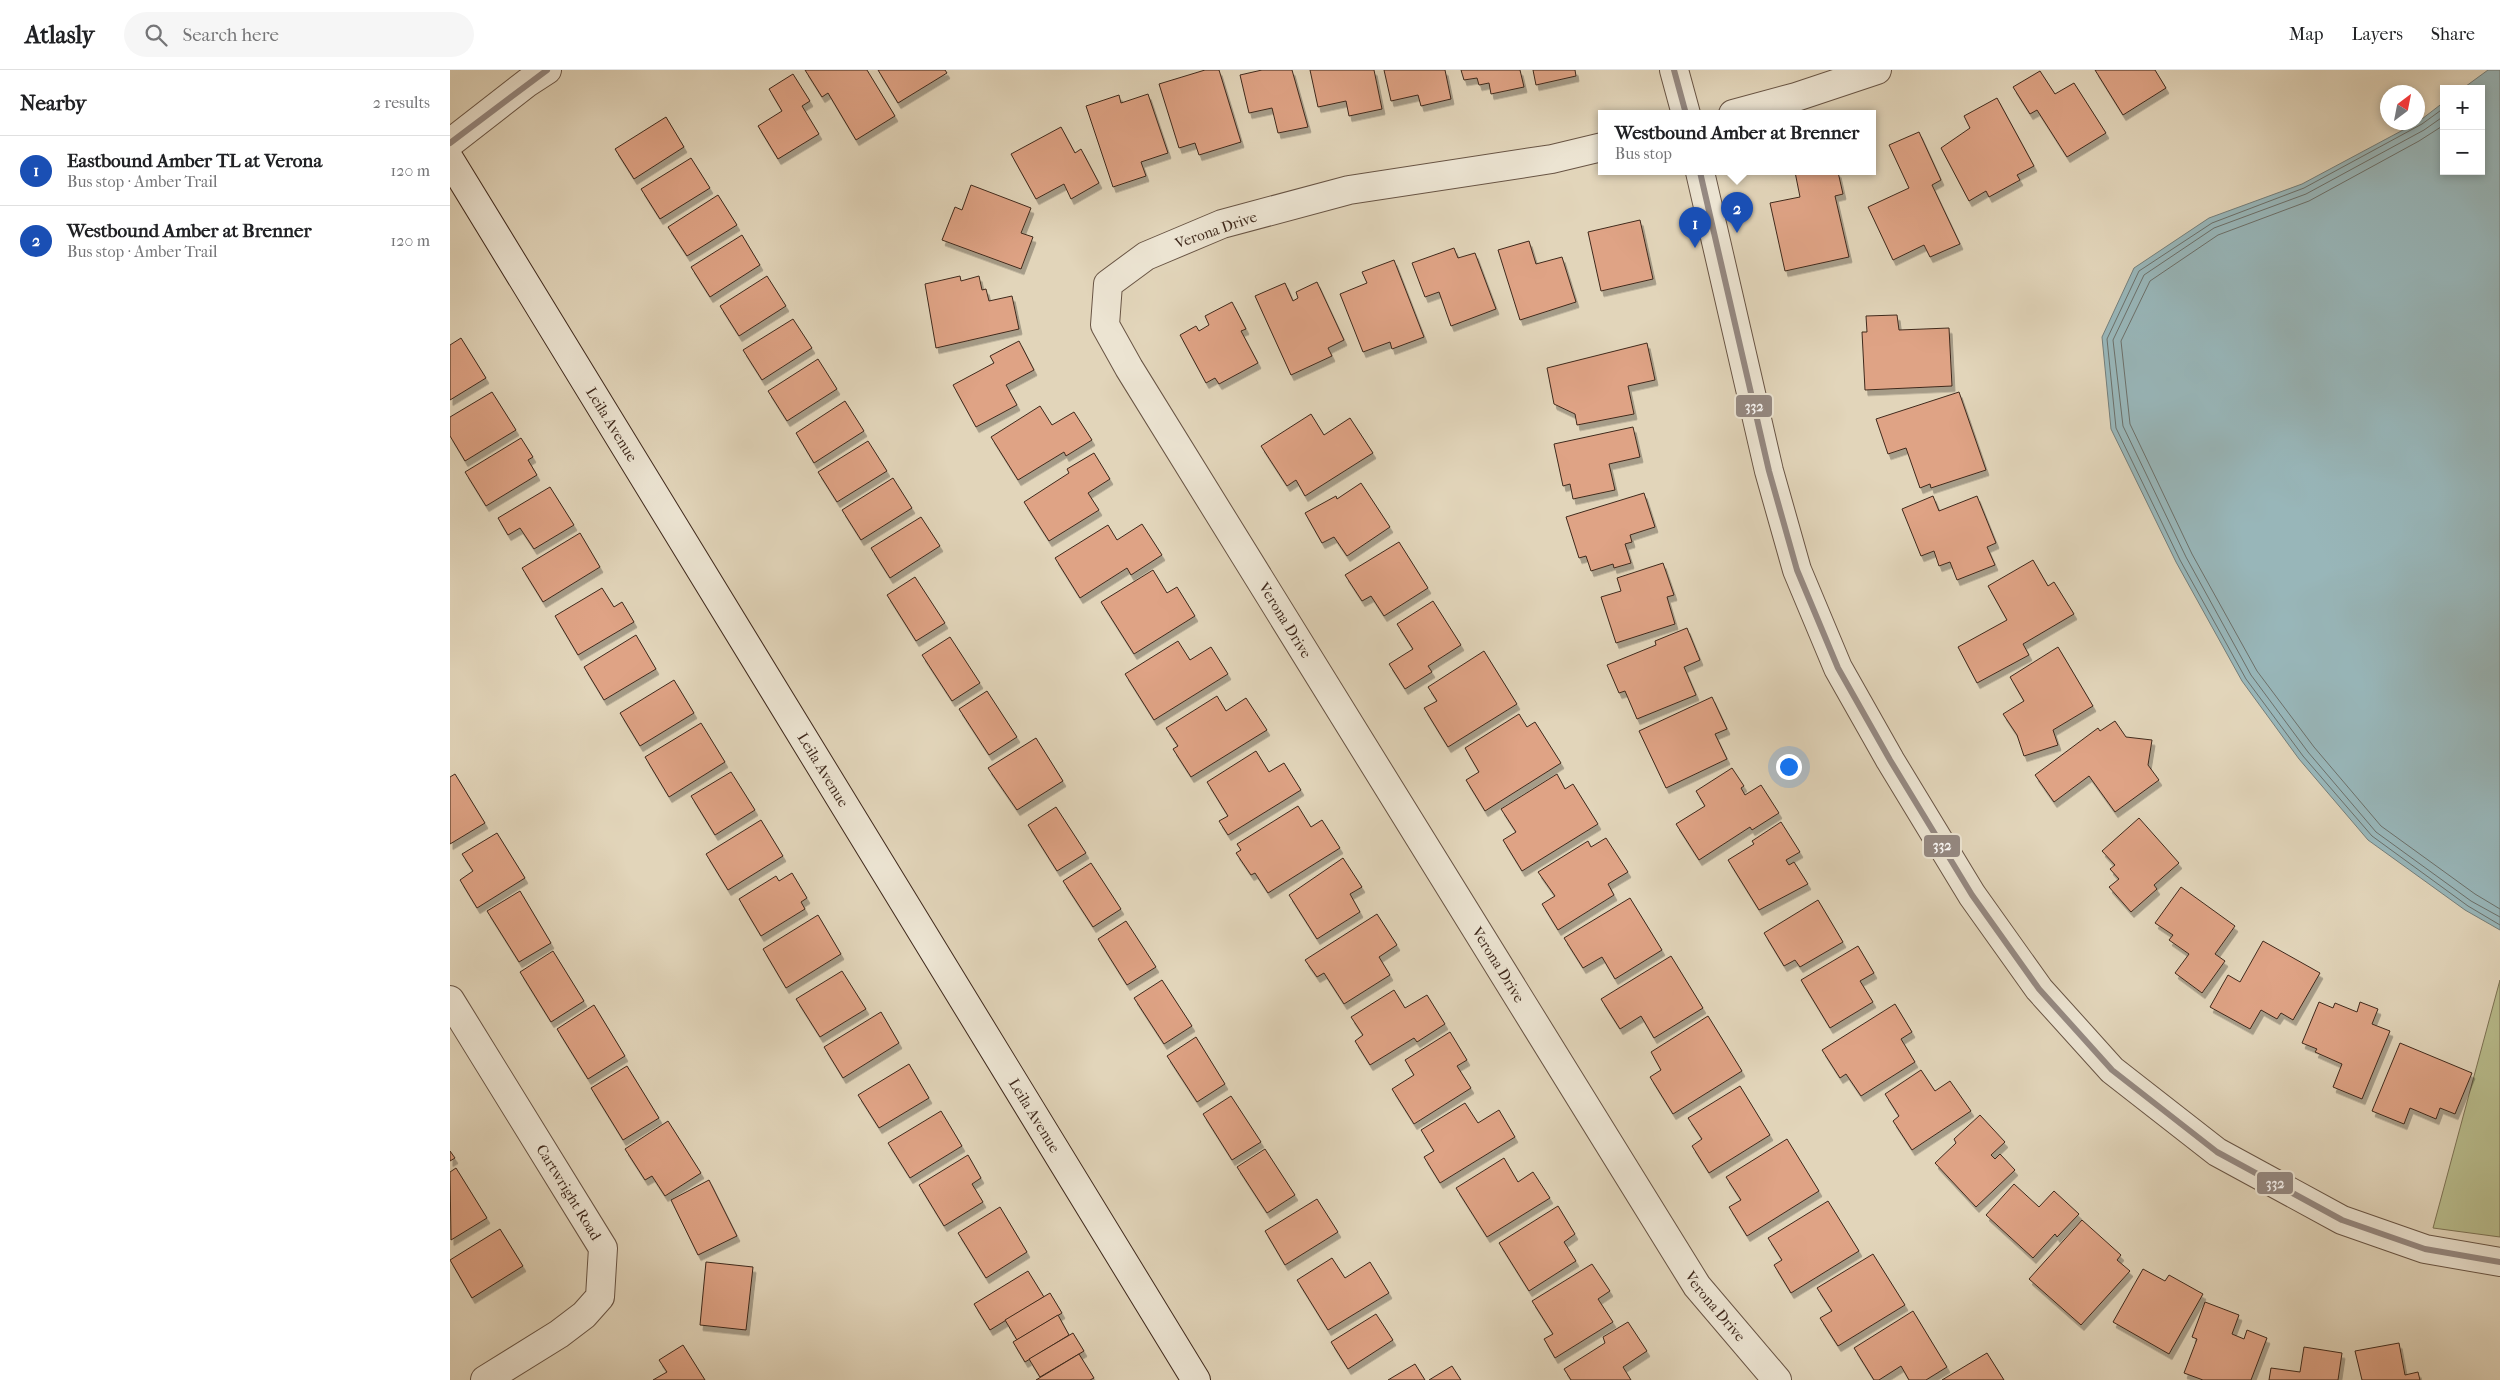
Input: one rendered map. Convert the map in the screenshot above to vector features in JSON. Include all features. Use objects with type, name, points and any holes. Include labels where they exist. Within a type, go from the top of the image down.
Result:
[{"type":"street","points":[[450,144],[547,70]]},
{"type":"street","points":[[1674,70],[1685,110]]},
{"type":"street","points":[[1749,110],[1796,98],[1877,70]]},
{"type":"street","name":"Verona Drive","points":[[1598,148],[1552,159],[1349,190],[1222,224],[1146,256],[1108,284],[1105,326],[1144,394],[1692,1278],[1777,1380]]},
{"type":"street","name":"Leila Avenue","points":[[450,160],[1196,1380]]},
{"type":"street","points":[[1701,175],[1769,471],[1797,570],[1834,659],[1890,760],[1972,895],[2039,989],[2112,1070],[2217,1152],[2342,1220],[2425,1249],[2500,1262]]},
{"type":"street","name":"Cartwright Road","points":[[450,1000],[603,1248],[600,1297],[584,1315],[559,1334],[485,1380]]},
{"type":"green space","points":[[2500,980],[2500,1237],[2433,1228]]},
{"type":"water","points":[[2488,70],[2500,70],[2500,930],[2465,910],[2368,840],[2299,759],[2242,681],[2176,562],[2111,429],[2102,337],[2134,268],[2209,218],[2302,184],[2403,130],[2425,130],[2425,117],[2440,105],[2440,175],[2485,175],[2485,85],[2467,85]]},
{"type":"building","points":[[805,70],[867,70],[895,116],[856,140],[828,93],[822,97]]},
{"type":"building","points":[[878,70],[945,70],[947,73],[898,103]]},
{"type":"building","points":[[1205,70],[1219,70],[1241,142],[1199,155],[1195,143],[1179,148],[1159,84]]},
{"type":"building","points":[[1262,70],[1292,70],[1308,127],[1278,133],[1272,108],[1249,113],[1240,75]]},
{"type":"building","points":[[1310,70],[1374,70],[1382,109],[1349,116],[1346,101],[1318,107]]},
{"type":"building","points":[[1384,70],[1445,70],[1451,99],[1421,106],[1418,95],[1391,101]]},
{"type":"building","points":[[1461,70],[1520,70],[1524,87],[1491,94],[1489,83],[1479,85],[1477,78],[1464,80]]},
{"type":"building","points":[[1533,70],[1575,70],[1576,76],[1536,85]]},
{"type":"building","points":[[2095,70],[2155,70],[2166,88],[2123,115]]},
{"type":"building","points":[[2040,71],[2055,94],[2074,83],[2106,133],[2067,157],[2037,110],[2030,114],[2013,87]]},
{"type":"building","points":[[793,74],[810,101],[802,106],[819,134],[778,159],[758,126],[782,111],[769,89]]},
{"type":"building","points":[[1148,94],[1168,153],[1141,162],[1146,176],[1113,187],[1086,106],[1119,95],[1121,103]]},
{"type":"building","points":[[1997,98],[2034,166],[2017,175],[2020,180],[1989,197],[1986,191],[1969,201],[1941,148],[1970,128],[1964,116]]},
{"type":"building","points":[[666,117],[684,147],[634,179],[615,149]]},
{"type":"building","points":[[1061,127],[1075,153],[1081,149],[1099,183],[1071,199],[1064,184],[1036,199],[1011,154]]},
{"type":"building","points":[[1919,132],[1941,180],[1932,185],[1960,244],[1930,257],[1924,245],[1893,260],[1868,207],[1909,188],[1889,145]]},
{"type":"building","points":[[691,158],[710,188],[660,219],[641,189]]},
{"type":"building","points":[[1796,175],[1839,175],[1843,194],[1835,196],[1849,257],[1785,271],[1770,203],[1800,197]]},
{"type":"building","points":[[971,185],[1031,208],[1021,233],[1033,237],[1021,269],[942,240],[955,207],[962,210]]},
{"type":"building","points":[[718,195],[737,225],[687,256],[668,227]]},
{"type":"building","points":[[1640,220],[1653,279],[1601,291],[1588,232]]},
{"type":"building","points":[[742,235],[760,265],[710,297],[691,267]]},
{"type":"building","points":[[1529,241],[1536,264],[1562,257],[1576,302],[1520,320],[1498,250]]},
{"type":"building","points":[[1454,248],[1458,258],[1475,253],[1496,309],[1451,326],[1439,292],[1425,297],[1412,263]]},
{"type":"building","points":[[1394,260],[1424,337],[1392,349],[1390,342],[1363,352],[1340,294],[1367,283],[1362,272]]},
{"type":"building","points":[[767,276],[786,306],[739,336],[720,306]]},
{"type":"building","points":[[960,276],[961,281],[979,276],[982,290],[986,289],[989,301],[1012,296],[1019,329],[936,348],[925,284]]},
{"type":"building","points":[[1317,282],[1344,340],[1328,348],[1332,356],[1291,375],[1255,296],[1285,283],[1293,301],[1298,298],[1296,292]]},
{"type":"building","points":[[1232,302],[1246,329],[1241,331],[1258,363],[1219,384],[1215,378],[1206,383],[1180,335],[1196,326],[1199,331],[1209,325],[1205,316]]},
{"type":"building","points":[[1897,315],[1899,330],[1949,328],[1952,386],[1865,390],[1862,332],[1867,332],[1866,316]]},
{"type":"building","points":[[793,319],[812,348],[762,380],[743,350]]},
{"type":"building","points":[[461,338],[486,378],[450,400],[450,345]]},
{"type":"building","points":[[1019,341],[1034,370],[1006,385],[1017,405],[976,427],[953,385],[994,363],[990,356]]},
{"type":"building","points":[[1647,343],[1655,380],[1628,386],[1634,414],[1577,425],[1575,414],[1554,404],[1547,368]]},
{"type":"building","points":[[818,359],[837,389],[787,421],[768,391]]},
{"type":"building","points":[[492,392],[516,430],[465,461],[450,436],[450,417]]},
{"type":"building","points":[[1959,392],[1986,470],[1931,488],[1930,484],[1920,488],[1906,448],[1888,454],[1876,419]]},
{"type":"building","points":[[845,401],[864,431],[814,463],[796,433]]},
{"type":"building","points":[[1040,406],[1052,425],[1074,412],[1092,440],[1066,456],[1064,452],[1018,480],[991,437]]},
{"type":"building","points":[[1311,414],[1324,435],[1350,418],[1373,453],[1305,496],[1296,480],[1287,486],[1261,446]]},
{"type":"building","points":[[1633,427],[1640,457],[1609,464],[1615,490],[1573,499],[1570,484],[1563,486],[1554,444]]},
{"type":"building","points":[[521,438],[533,457],[528,460],[537,475],[486,506],[465,472]]},
{"type":"building","points":[[868,441],[887,471],[837,502],[818,472]]},
{"type":"building","points":[[1094,453],[1110,479],[1088,493],[1099,510],[1049,541],[1024,502],[1069,473],[1067,469]]},
{"type":"building","points":[[893,478],[912,508],[861,540],[842,510]]},
{"type":"building","points":[[1361,483],[1390,527],[1347,556],[1334,537],[1322,543],[1305,513],[1336,496],[1337,499]]},
{"type":"building","points":[[550,487],[574,525],[534,549],[520,528],[508,535],[498,518]]},
{"type":"building","points":[[1644,493],[1655,527],[1630,535],[1632,542],[1625,544],[1631,563],[1614,568],[1613,564],[1591,571],[1586,556],[1579,558],[1566,517]]},
{"type":"building","points":[[1933,496],[1939,511],[1977,496],[1996,543],[1987,547],[1995,565],[1957,580],[1950,562],[1939,566],[1934,551],[1921,556],[1902,509]]},
{"type":"building","points":[[921,517],[940,546],[890,578],[871,548]]},
{"type":"building","points":[[1142,524],[1162,555],[1131,575],[1127,568],[1080,598],[1055,558],[1108,525],[1117,540]]},
{"type":"building","points":[[580,533],[600,567],[543,602],[522,568]]},
{"type":"building","points":[[1399,542],[1428,588],[1384,616],[1371,596],[1362,601],[1345,575]]},
{"type":"building","points":[[2033,560],[2048,586],[2054,582],[2074,614],[2023,644],[2029,655],[1977,683],[1958,647],[2007,620],[1988,586]]},
{"type":"building","points":[[1663,563],[1674,595],[1667,597],[1675,624],[1616,643],[1601,597],[1621,591],[1617,578]]},
{"type":"building","points":[[1153,570],[1167,593],[1177,587],[1195,616],[1134,654],[1101,602]]},
{"type":"building","points":[[915,577],[945,623],[916,641],[887,595]]},
{"type":"building","points":[[602,588],[614,607],[622,602],[634,622],[578,655],[555,616]]},
{"type":"building","points":[[1433,601],[1461,645],[1428,666],[1432,672],[1405,689],[1389,664],[1413,649],[1397,624]]},
{"type":"building","points":[[1687,628],[1700,660],[1684,667],[1696,695],[1637,719],[1625,691],[1619,693],[1607,665],[1656,645],[1655,641]]},
{"type":"building","points":[[636,635],[656,669],[604,700],[584,667]]},
{"type":"building","points":[[950,637],[980,683],[952,701],[922,655]]},
{"type":"building","points":[[1178,641],[1190,660],[1211,647],[1228,674],[1154,720],[1125,674]]},
{"type":"building","points":[[2058,647],[2093,706],[2053,730],[2058,745],[2024,756],[2017,735],[2003,714],[2024,701],[2010,677]]},
{"type":"building","points":[[1484,651],[1517,704],[1448,747],[1424,708],[1437,701],[1428,687]]},
{"type":"building","points":[[674,680],[694,713],[640,746],[620,713]]},
{"type":"building","points":[[987,691],[1017,737],[989,755],[959,709]]},
{"type":"building","points":[[1217,696],[1226,711],[1246,698],[1267,730],[1191,777],[1173,749],[1178,746],[1166,728]]},
{"type":"building","points":[[1712,697],[1727,729],[1715,734],[1727,759],[1666,788],[1639,731]]},
{"type":"building","points":[[1519,714],[1527,727],[1535,722],[1561,763],[1485,811],[1466,780],[1479,772],[1465,748]]},
{"type":"building","points":[[2115,721],[2126,737],[2152,740],[2148,765],[2159,780],[2115,812],[2089,776],[2054,802],[2035,775],[2098,728],[2100,731]]},
{"type":"building","points":[[701,723],[725,762],[669,797],[645,757]]},
{"type":"building","points":[[1036,738],[1063,781],[1017,810],[988,768]]},
{"type":"building","points":[[1256,751],[1269,772],[1284,763],[1301,790],[1228,835],[1219,821],[1228,816],[1207,782]]},
{"type":"building","points":[[1732,768],[1744,786],[1741,788],[1745,795],[1761,785],[1779,813],[1752,830],[1750,827],[1699,860],[1676,824],[1705,806],[1696,791]]},
{"type":"building","points":[[731,772],[755,810],[715,835],[691,796]]},
{"type":"building","points":[[455,774],[485,823],[450,844],[450,777]]},
{"type":"building","points":[[1557,774],[1565,789],[1573,784],[1598,824],[1522,871],[1503,840],[1516,832],[1501,809]]},
{"type":"building","points":[[1298,806],[1311,827],[1322,820],[1340,848],[1268,893],[1255,873],[1251,875],[1236,853],[1241,850],[1237,844]]},
{"type":"building","points":[[1056,807],[1086,853],[1057,871],[1028,825]]},
{"type":"building","points":[[2139,818],[2179,863],[2154,885],[2157,889],[2131,912],[2109,887],[2119,879],[2110,869],[2115,865],[2102,851]]},
{"type":"building","points":[[761,820],[783,856],[728,890],[706,854]]},
{"type":"building","points":[[1781,822],[1800,852],[1786,860],[1789,865],[1794,862],[1808,884],[1759,910],[1728,860],[1754,844],[1752,841]]},
{"type":"building","points":[[497,833],[525,878],[477,908],[460,880],[473,871],[462,854]]},
{"type":"building","points":[[1606,838],[1628,872],[1608,884],[1614,895],[1558,930],[1542,904],[1555,896],[1538,872],[1588,841],[1591,847]]},
{"type":"building","points":[[1343,858],[1362,887],[1350,894],[1360,912],[1317,939],[1289,895]]},
{"type":"building","points":[[1091,863],[1121,909],[1093,927],[1063,881]]},
{"type":"building","points":[[792,873],[807,898],[801,902],[805,909],[761,936],[739,899],[776,876],[779,881]]},
{"type":"building","points":[[2181,887],[2235,926],[2215,954],[2225,961],[2202,993],[2175,973],[2189,954],[2169,940],[2173,935],[2155,923]]},
{"type":"building","points":[[520,891],[551,943],[519,962],[487,911]]},
{"type":"building","points":[[1630,898],[1662,950],[1615,979],[1602,957],[1583,968],[1564,938]]},
{"type":"building","points":[[1818,900],[1843,942],[1800,967],[1795,960],[1784,966],[1764,933]]},
{"type":"building","points":[[1377,914],[1397,945],[1379,957],[1390,975],[1344,1004],[1324,973],[1317,977],[1305,960]]},
{"type":"building","points":[[818,915],[841,954],[786,988],[763,949]]},
{"type":"building","points":[[1126,921],[1156,967],[1127,985],[1098,939]]},
{"type":"building","points":[[2263,941],[2320,973],[2293,1020],[2281,1013],[2277,1019],[2261,1010],[2250,1029],[2210,1007],[2228,975],[2240,982]]},
{"type":"building","points":[[1858,946],[1874,973],[1860,981],[1873,1002],[1830,1028],[1801,980]]},
{"type":"building","points":[[553,951],[584,1001],[551,1022],[520,972]]},
{"type":"building","points":[[1671,956],[1703,1008],[1654,1038],[1641,1016],[1620,1029],[1601,999]]},
{"type":"building","points":[[842,971],[866,1009],[820,1037],[796,999]]},
{"type":"building","points":[[1162,980],[1192,1026],[1164,1044],[1134,998]]},
{"type":"building","points":[[1394,990],[1405,1008],[1427,995],[1445,1024],[1417,1042],[1414,1038],[1370,1065],[1355,1041],[1363,1035],[1351,1017]]},
{"type":"building","points":[[2319,1002],[2333,1008],[2335,1003],[2357,1012],[2360,1002],[2378,1009],[2372,1024],[2390,1031],[2362,1099],[2333,1087],[2342,1064],[2315,1052],[2317,1049],[2302,1043]]},
{"type":"building","points":[[1895,1004],[1912,1032],[1901,1039],[1915,1062],[1861,1096],[1846,1074],[1840,1078],[1822,1050]]},
{"type":"building","points":[[594,1005],[625,1056],[588,1079],[557,1029]]},
{"type":"building","points":[[881,1012],[899,1043],[843,1078],[824,1047]]},
{"type":"building","points":[[1708,1016],[1742,1071],[1673,1114],[1650,1077],[1661,1070],[1651,1052]]},
{"type":"building","points":[[1450,1032],[1467,1060],[1457,1066],[1471,1088],[1414,1124],[1392,1089],[1414,1075],[1405,1060]]},
{"type":"building","points":[[1196,1037],[1225,1084],[1197,1102],[1167,1056]]},
{"type":"building","points":[[2400,1043],[2472,1073],[2455,1114],[2440,1108],[2436,1119],[2410,1108],[2404,1124],[2372,1111]]},
{"type":"building","points":[[909,1064],[929,1098],[879,1128],[858,1095]]},
{"type":"building","points":[[627,1066],[659,1118],[623,1140],[591,1088]]},
{"type":"building","points":[[1921,1070],[1935,1091],[1950,1081],[1971,1111],[1912,1150],[1893,1121],[1899,1116],[1885,1094]]},
{"type":"building","points":[[1740,1086],[1770,1135],[1709,1173],[1692,1146],[1702,1139],[1688,1118]]},
{"type":"building","points":[[1231,1096],[1261,1142],[1232,1160],[1203,1114]]},
{"type":"building","points":[[1465,1103],[1478,1123],[1499,1110],[1515,1137],[1440,1183],[1424,1157],[1434,1151],[1421,1130]]},
{"type":"building","points":[[941,1111],[962,1146],[910,1178],[888,1143]]},
{"type":"building","points":[[1980,1115],[2005,1142],[1991,1155],[1995,1159],[2000,1154],[2015,1170],[1976,1207],[1935,1163],[1956,1143],[1954,1139]]},
{"type":"building","points":[[668,1121],[701,1173],[665,1196],[652,1176],[645,1180],[625,1149]]},
{"type":"building","points":[[1787,1139],[1819,1191],[1747,1236],[1729,1207],[1741,1200],[1726,1177]]},
{"type":"building","points":[[1265,1149],[1295,1195],[1267,1213],[1237,1167]]},
{"type":"building","points":[[450,1151],[455,1158],[450,1161]]},
{"type":"building","points":[[968,1155],[981,1178],[972,1184],[983,1202],[944,1226],[919,1185]]},
{"type":"building","points":[[1504,1158],[1518,1182],[1533,1172],[1550,1198],[1487,1237],[1456,1188]]},
{"type":"building","points":[[456,1168],[487,1218],[451,1240],[450,1172]]},
{"type":"building","points":[[709,1180],[737,1236],[698,1255],[671,1200]]},
{"type":"building","points":[[2014,1184],[2039,1207],[2054,1191],[2079,1214],[2057,1237],[2055,1234],[2033,1258],[1986,1215]]},
{"type":"building","points":[[1317,1199],[1338,1232],[1285,1265],[1265,1231]]},
{"type":"building","points":[[1828,1201],[1859,1251],[1791,1293],[1774,1265],[1782,1260],[1768,1238]]},
{"type":"building","points":[[1558,1206],[1575,1234],[1564,1242],[1576,1261],[1529,1291],[1499,1243]]},
{"type":"building","points":[[1000,1207],[1027,1252],[986,1278],[958,1233]]},
{"type":"building","points":[[2082,1220],[2121,1255],[2117,1260],[2130,1271],[2081,1325],[2029,1279]]},
{"type":"building","points":[[500,1229],[523,1266],[472,1298],[450,1260]]},
{"type":"building","points":[[1873,1254],[1905,1305],[1838,1346],[1820,1318],[1832,1311],[1817,1288]]},
{"type":"building","points":[[1332,1258],[1345,1278],[1370,1262],[1389,1293],[1328,1330],[1297,1280]]},
{"type":"building","points":[[706,1262],[753,1267],[746,1330],[700,1325]]},
{"type":"building","points":[[1592,1264],[1610,1291],[1598,1299],[1613,1322],[1555,1358],[1544,1339],[1553,1334],[1532,1301]]},
{"type":"building","points":[[2143,1269],[2165,1281],[2169,1275],[2203,1294],[2169,1354],[2113,1322]]},
{"type":"building","points":[[1028,1271],[1044,1297],[990,1330],[974,1304]]},
{"type":"building","points":[[1050,1293],[1062,1313],[1017,1340],[1005,1320]]},
{"type":"building","points":[[2205,1302],[2239,1315],[2232,1334],[2244,1339],[2247,1330],[2267,1338],[2251,1380],[2203,1380],[2184,1373],[2197,1339],[2192,1337]]},
{"type":"building","points":[[1913,1311],[1947,1367],[1926,1380],[1909,1380],[1901,1366],[1879,1380],[1874,1380],[1854,1348]]},
{"type":"building","points":[[1376,1314],[1393,1340],[1348,1369],[1331,1342]]},
{"type":"building","points":[[1058,1315],[1069,1335],[1025,1362],[1013,1342]]},
{"type":"building","points":[[1628,1322],[1647,1351],[1623,1367],[1631,1380],[1571,1380],[1564,1369],[1605,1343],[1603,1337]]},
{"type":"building","points":[[1073,1333],[1084,1351],[1040,1377],[1029,1359]]},
{"type":"building","points":[[2399,1343],[2405,1375],[2418,1372],[2420,1380],[2362,1380],[2355,1351]]},
{"type":"building","points":[[683,1345],[705,1380],[653,1380],[667,1372],[659,1360]]},
{"type":"building","points":[[2304,1347],[2342,1353],[2338,1380],[2269,1380],[2271,1368],[2300,1372]]},
{"type":"building","points":[[1987,1353],[2004,1380],[1942,1380]]},
{"type":"building","points":[[1079,1354],[1094,1378],[1090,1380],[1036,1380]]},
{"type":"building","points":[[1415,1364],[1425,1380],[1388,1380]]},
{"type":"building","points":[[1452,1366],[1461,1380],[1429,1380]]},
{"type":"transit line","name":"332","points":[[450,143],[547,70]]},
{"type":"transit line","name":"332","points":[[1674,70],[1685,110]]},
{"type":"transit line","name":"332","points":[[1701,175],[1769,471],[1797,570],[1838,668],[1890,760],[1972,895],[2039,989],[2112,1070],[2217,1152],[2342,1220],[2425,1249],[2500,1262]]},
{"type":"place","name":"Westbound Amber at Brenner","points":[[1737,233]]},
{"type":"place","name":"Eastbound Amber TL at Verona","points":[[1695,248]]}]
